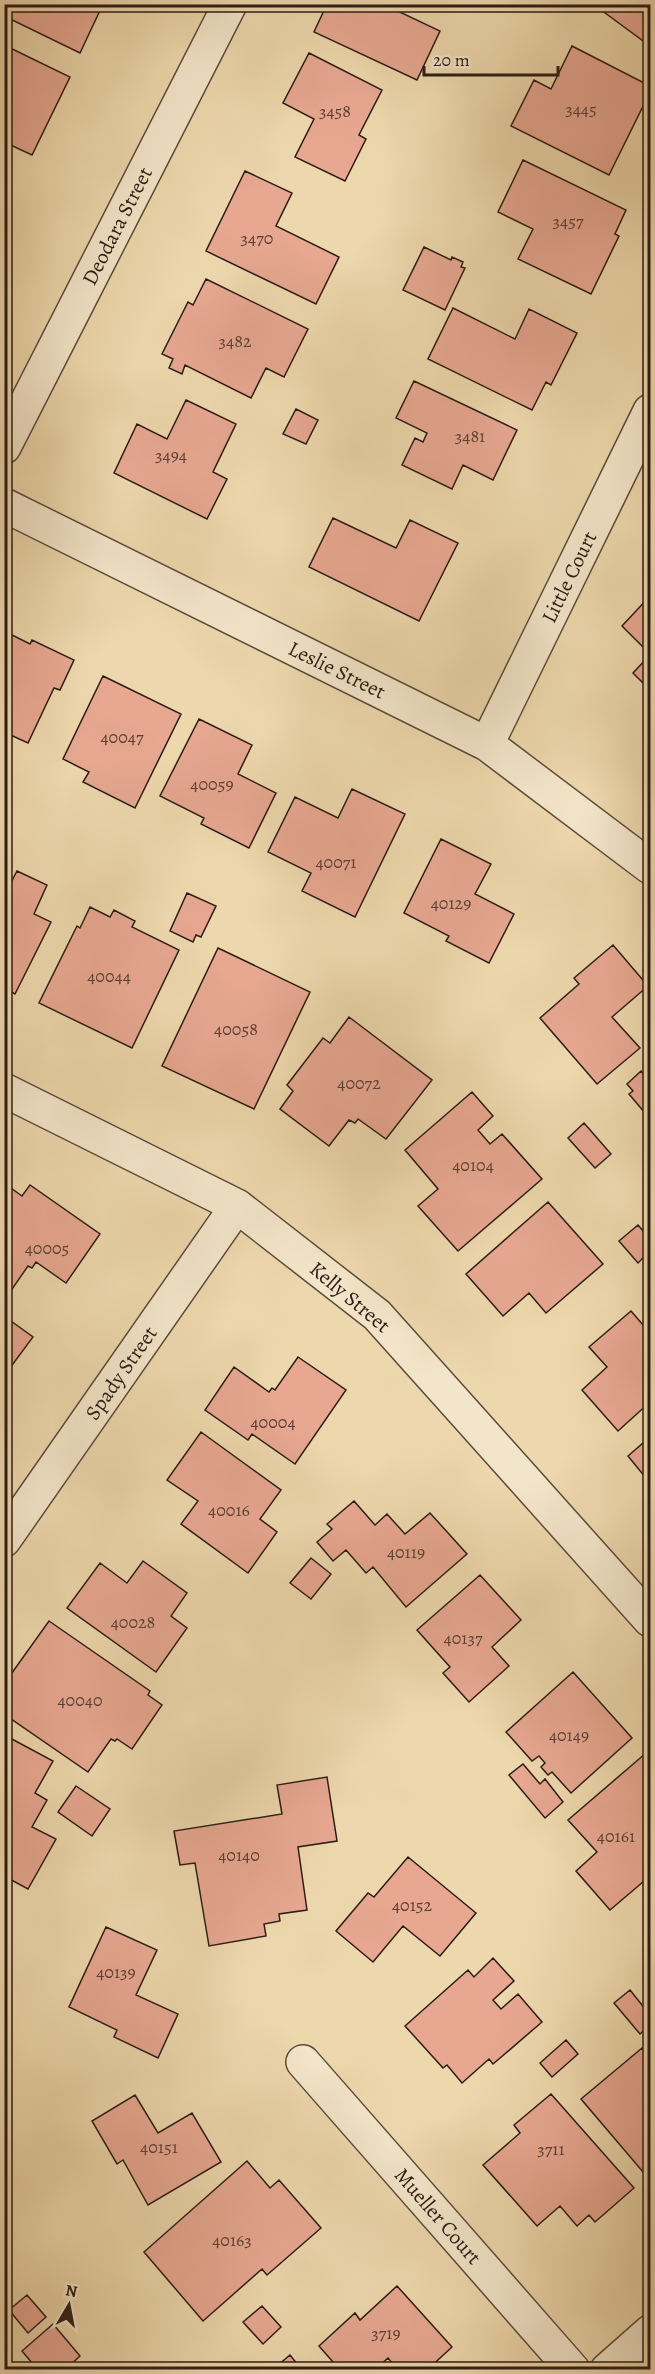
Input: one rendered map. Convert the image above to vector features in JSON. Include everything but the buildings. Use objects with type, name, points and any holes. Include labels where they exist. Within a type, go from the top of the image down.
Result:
[{"type":"street","name":"Deodara Street","points":[[4,447],[230,4]]},
{"type":"street","name":"Little Court","points":[[487,744],[651,411]]},
{"type":"street","name":"Leslie Street","points":[[4,505],[487,744],[651,867]]},
{"type":"street","name":"Kelly Street","points":[[4,1090],[237,1206],[377,1315],[651,1620]]},
{"type":"street","name":"Spady Street","points":[[4,1540],[237,1206]]},
{"type":"street","name":"Mueller Court","points":[[303,2062],[573,2370]]},
{"type":"street","points":[[607,2370],[651,2332]]}]
